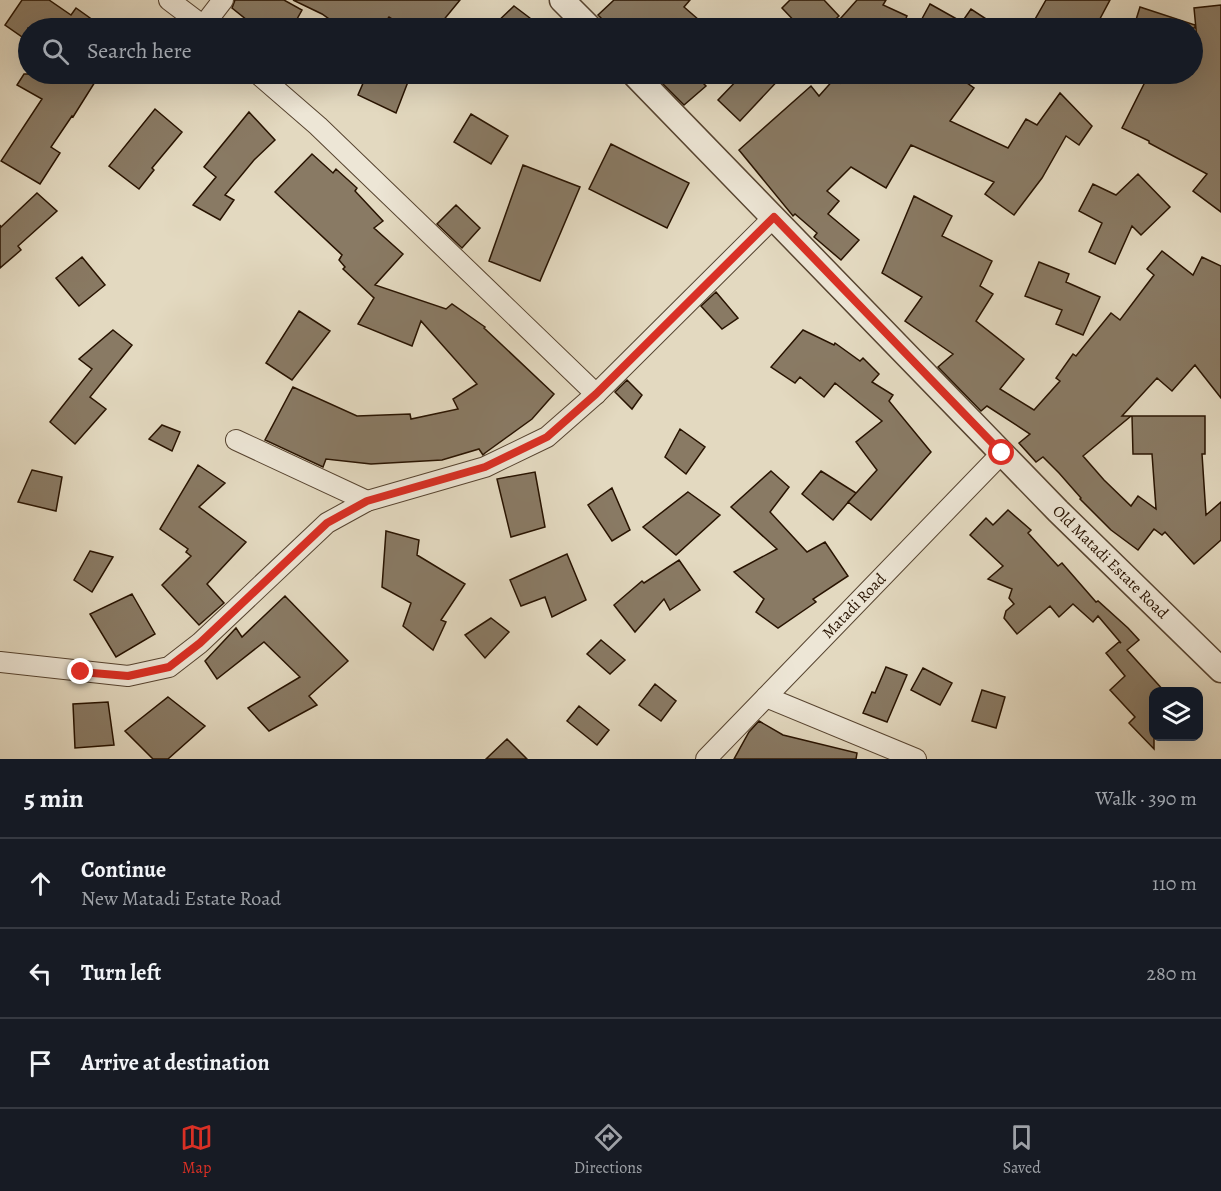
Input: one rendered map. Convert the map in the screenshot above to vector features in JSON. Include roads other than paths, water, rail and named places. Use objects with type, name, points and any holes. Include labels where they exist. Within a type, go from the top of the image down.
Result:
[{"type":"street","points":[[169,0],[193,18]]},
{"type":"street","points":[[211,18],[223,0]]},
{"type":"street","points":[[562,0],[580,18]]},
{"type":"street","points":[[270,84],[318,126],[596,394]]},
{"type":"street","name":"Old Matadi Estate Road","points":[[644,84],[1002,453],[1221,670]]},
{"type":"street","points":[[0,662],[128,676],[169,667],[200,643],[327,523],[367,501],[485,467],[547,437],[596,394],[774,217]]},
{"type":"street","points":[[236,440],[367,501]]},
{"type":"street","name":"Matadi Road","points":[[706,759],[1002,453]]},
{"type":"street","points":[[766,697],[916,759]]}]
